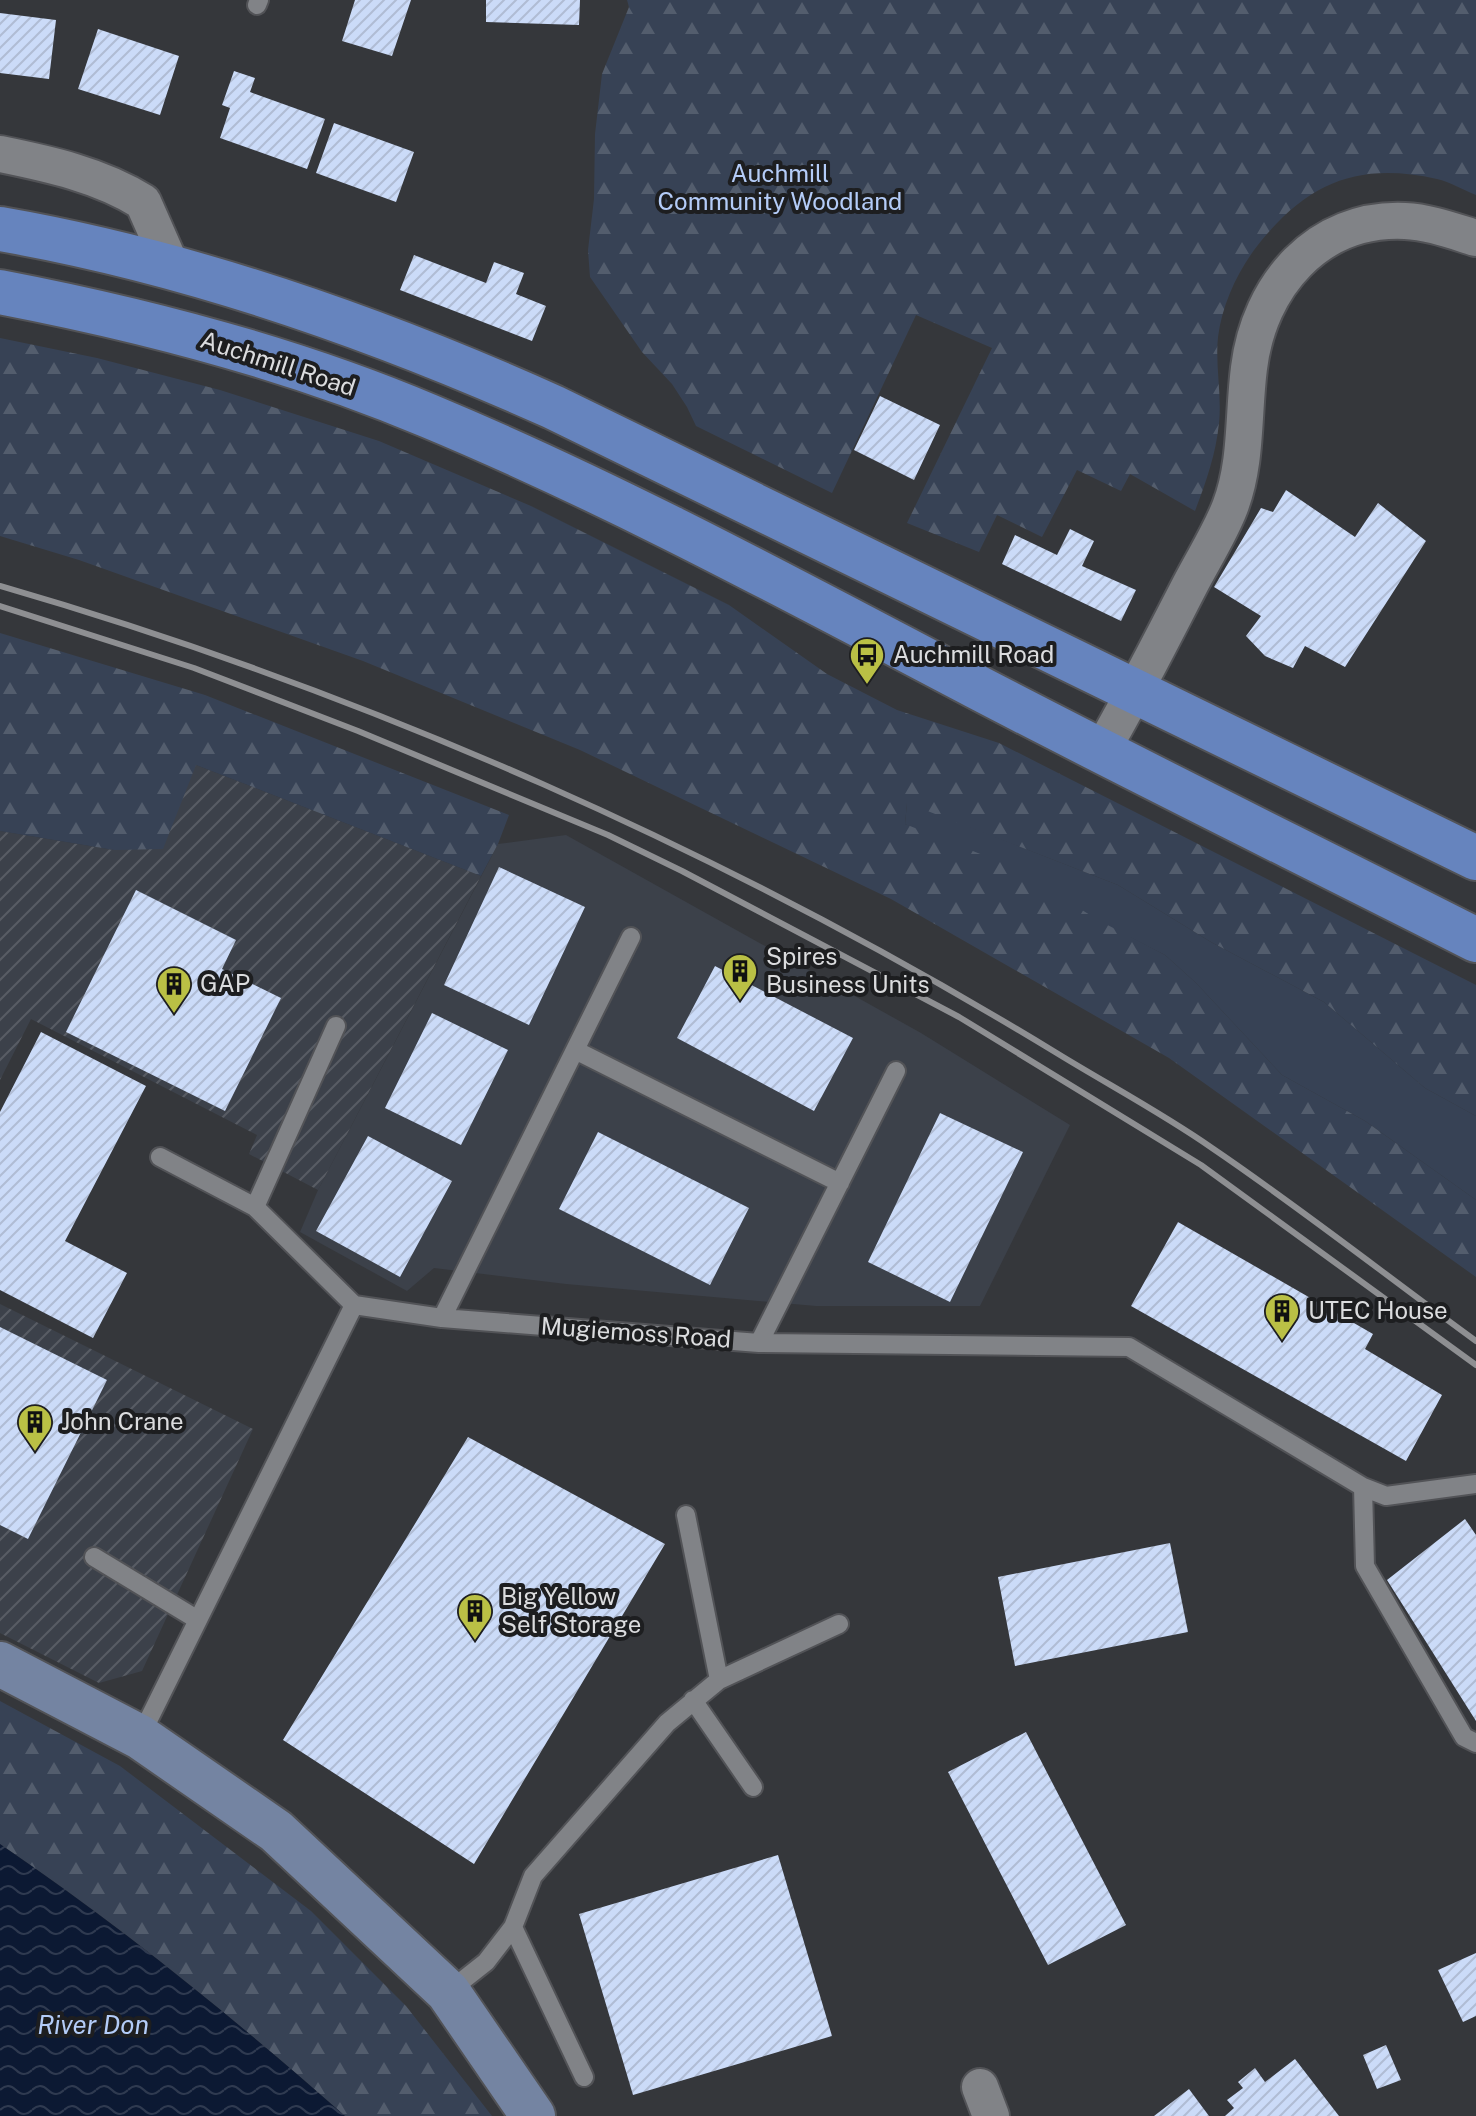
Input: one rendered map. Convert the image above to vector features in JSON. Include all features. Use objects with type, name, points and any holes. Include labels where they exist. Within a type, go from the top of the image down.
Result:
[{"type":"main road","points":[[0,229],[172,268],[260,295],[465,368],[553,407],[1476,858]]},
{"type":"main road","name":"Auchmill Road","points":[[0,292],[130,320],[239,349],[426,415],[519,455],[817,601],[977,688],[1476,940]]},
{"type":"street","points":[[0,154],[94,178],[143,202],[172,268]]},
{"type":"street","points":[[1102,750],[1135,693],[1230,507],[1239,470],[1247,414],[1249,368],[1256,331],[1271,297],[1292,266],[1326,238],[1369,225],[1405,221],[1476,238]]},
{"type":"street","points":[[0,1664],[140,1737],[276,1831],[448,1992],[533,2116]]},
{"type":"lane","points":[[442,1318],[631,937]]},
{"type":"lane","points":[[255,1207],[336,1026]]},
{"type":"lane","points":[[575,1050],[840,1183]]},
{"type":"lane","points":[[759,1343],[896,1071]]},
{"type":"lane","points":[[140,1737],[354,1305],[255,1207],[160,1157]]},
{"type":"lane","name":"Mugiemoss Road","points":[[354,1305],[442,1318],[759,1343],[1129,1347],[1363,1487]]},
{"type":"lane","points":[[1476,1484],[1386,1496],[1363,1487],[1365,1566],[1464,1737],[1476,1743]]},
{"type":"lane","points":[[686,1515],[719,1680]]},
{"type":"lane","points":[[94,1557],[198,1620]]},
{"type":"lane","points":[[448,1992],[486,1962],[513,1927],[533,1876],[667,1723],[719,1680],[839,1624]]},
{"type":"lane","points":[[693,1700],[753,1787]]},
{"type":"lane","points":[[513,1927],[584,2077]]},
{"type":"shaded area","points":[[196,765],[481,876],[318,1190],[249,1154],[257,1135],[31,1019],[0,1080],[0,831],[114,850]]},
{"type":"shaded area","points":[[566,835],[921,1033],[1070,1125],[980,1306],[816,1306],[566,1284],[434,1268],[407,1291],[300,1232],[318,1190],[498,844]]},
{"type":"shaded area","name":"John Crane","points":[[0,1304],[253,1429],[142,1671],[99,1683],[0,1633]]},
{"type":"green space","name":"Auchmill Community Woodland","points":[[627,0],[1476,0],[1476,195],[1437,179],[1386,173],[1343,180],[1304,200],[1285,215],[1258,245],[1235,282],[1224,309],[1217,348],[1218,434],[1195,511],[1130,474],[1121,491],[1077,470],[1042,537],[997,515],[979,552],[907,523],[992,348],[916,315],[832,493],[696,426],[672,384],[642,352],[590,277],[588,250],[602,74],[629,7]]},
{"type":"green space","points":[[0,338],[97,358],[220,390],[379,441],[531,506],[729,605],[827,674],[897,710],[999,743],[1476,985],[1476,1116],[1425,1088],[1324,1002],[1211,942],[1118,885],[907,803],[905,824],[1013,867],[1098,920],[1165,955],[1196,983],[1282,1075],[1365,1121],[1476,1200],[1476,1277],[1169,1058],[891,899],[580,750],[363,661],[79,560],[0,536]]},
{"type":"green space","points":[[0,633],[205,695],[509,815],[498,844],[481,876],[196,765],[163,849],[114,850],[0,831]]},
{"type":"green space","points":[[907,802],[1118,885],[1211,942],[1324,1002],[1425,1088],[1476,1116],[1476,1200],[1365,1121],[1282,1075],[1196,983],[1165,955],[905,824]]},
{"type":"green space","points":[[0,1701],[120,1766],[311,1911],[406,2006],[492,2116],[345,2116],[177,1975],[0,1844]]},
{"type":"water","name":"River Don","points":[[0,1844],[177,1975],[345,2116],[0,2116]]},
{"type":"building","points":[[355,0],[411,0],[392,56],[342,41]]},
{"type":"building","points":[[486,0],[580,0],[579,25],[486,22]]},
{"type":"building","points":[[0,13],[56,20],[49,79],[0,73]]},
{"type":"building","points":[[98,29],[179,56],[160,115],[78,89]]},
{"type":"building","points":[[234,71],[255,78],[250,92],[325,119],[307,169],[220,138],[230,108],[222,105]]},
{"type":"building","points":[[334,123],[414,152],[396,202],[316,173]]},
{"type":"building","points":[[414,255],[486,283],[494,262],[524,273],[516,294],[546,306],[532,341],[400,290]]},
{"type":"building","points":[[880,396],[940,425],[914,480],[854,450]]},
{"type":"building","points":[[1286,490],[1355,537],[1378,503],[1426,541],[1345,667],[1305,646],[1293,668],[1265,656],[1246,636],[1261,616],[1214,587],[1261,508],[1273,512]]},
{"type":"building","points":[[1070,529],[1094,541],[1082,566],[1136,590],[1121,621],[1002,564],[1015,535],[1057,555]]},
{"type":"building","points":[[499,867],[585,907],[529,1025],[444,985]]},
{"type":"building","name":"GAP","points":[[136,890],[236,940],[222,969],[281,998],[225,1111],[66,1032]]},
{"type":"building","name":"Spires Business Units","points":[[715,966],[853,1038],[814,1111],[677,1038]]},
{"type":"building","points":[[432,1013],[508,1050],[461,1145],[385,1108]]},
{"type":"building","points":[[41,1032],[146,1086],[65,1241],[127,1273],[93,1338],[0,1290],[0,1112]]},
{"type":"building","points":[[940,1113],[1023,1152],[950,1302],[868,1262]]},
{"type":"building","points":[[598,1132],[749,1208],[710,1285],[559,1209]]},
{"type":"building","points":[[368,1136],[452,1181],[400,1277],[316,1231]]},
{"type":"building","name":"UTEC House","points":[[1178,1222],[1373,1334],[1365,1349],[1442,1395],[1406,1461],[1131,1306]]},
{"type":"building","name":"John Crane","points":[[0,1327],[107,1380],[28,1539],[0,1525]]},
{"type":"building","name":"Big Yellow Self Storage","points":[[468,1437],[665,1544],[474,1864],[283,1740]]},
{"type":"building","points":[[1465,1519],[1476,1535],[1476,1721],[1387,1580]]},
{"type":"building","points":[[1170,1543],[1188,1632],[1015,1666],[998,1577]]},
{"type":"building","points":[[1026,1732],[1126,1925],[1048,1965],[948,1772]]},
{"type":"building","points":[[778,1855],[832,2036],[633,2095],[579,1914]]},
{"type":"building","points":[[1476,1953],[1476,2016],[1463,2022],[1438,1970]]},
{"type":"building","points":[[1386,2045],[1401,2080],[1377,2089],[1363,2055]]},
{"type":"building","points":[[1295,2059],[1339,2116],[1225,2116],[1234,2108],[1227,2100],[1243,2088],[1238,2082],[1255,2068],[1265,2082]]},
{"type":"building","points":[[1189,2089],[1209,2116],[1154,2116]]},
{"type":"railway","points":[[0,586],[275,676],[410,728],[543,784],[803,910],[930,979],[1174,1123],[1279,1195],[1476,1341]]},
{"type":"railway","points":[[0,606],[194,668],[358,731],[608,835],[682,871],[959,1017],[1201,1165],[1476,1365]]},
{"type":"place","name":"Auchmill Road","points":[[867,686]]},
{"type":"place","name":"Spires Business Units","points":[[740,1002]]},
{"type":"place","name":"GAP","points":[[174,1015]]},
{"type":"place","name":"UTEC House","points":[[1282,1342]]},
{"type":"place","name":"John Crane","points":[[35,1453]]},
{"type":"place","name":"Big Yellow Self Storage","points":[[475,1642]]}]
